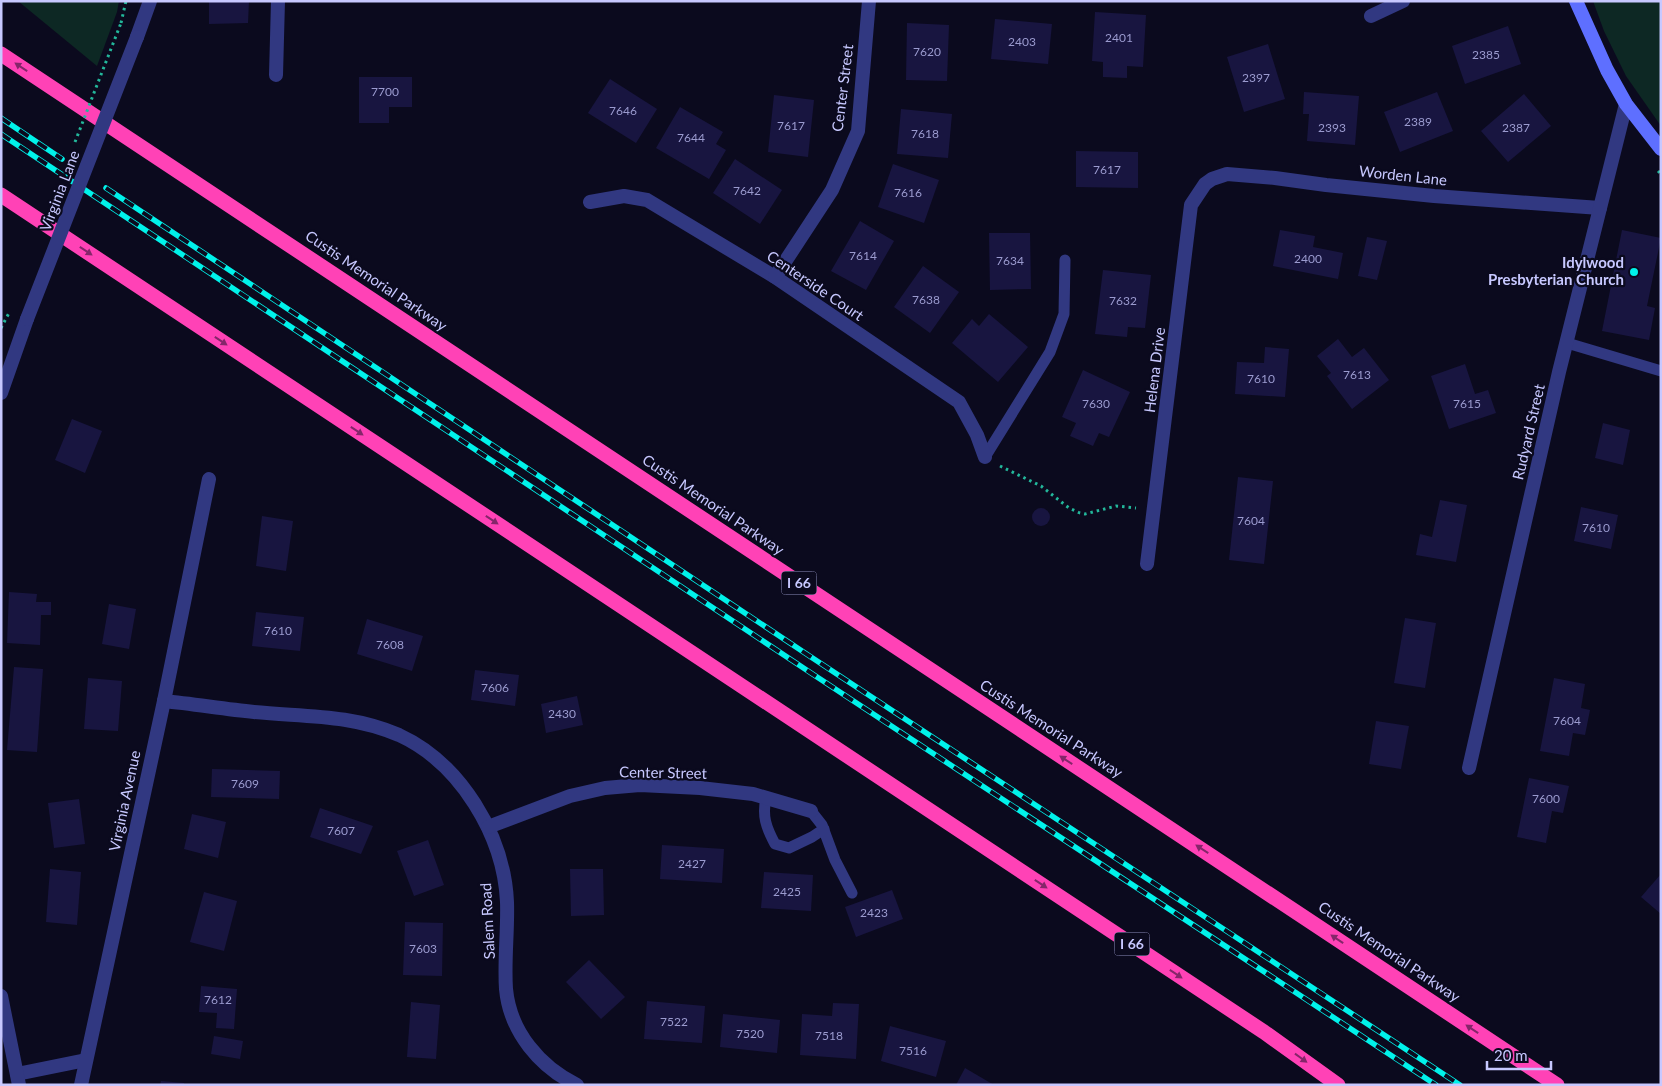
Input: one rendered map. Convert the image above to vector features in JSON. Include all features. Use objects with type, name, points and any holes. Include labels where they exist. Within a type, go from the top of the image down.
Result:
[{"type":"highway","name":"Custis Memorial Parkway","points":[[1,54],[1557,1085]]},
{"type":"highway","name":"I 66","points":[[1,195],[1256,1026],[1338,1085]]},
{"type":"main road","points":[[1576,1],[1607,70],[1626,104],[1661,149]]},
{"type":"street","name":"Virginia Lane","points":[[1,393],[27,319],[150,1]]},
{"type":"street","points":[[276,75],[278,1]]},
{"type":"street","name":"Center Street","points":[[775,277],[832,190],[858,131],[869,1]]},
{"type":"street","points":[[1371,16],[1403,1]]},
{"type":"street","name":"Rudyard Street","points":[[1469,768],[1567,343],[1626,104]]},
{"type":"street","name":"Worden Lane","points":[[1205,184],[1212,179],[1227,174],[1434,196],[1600,208]]},
{"type":"street","name":"Helena Drive","points":[[1147,564],[1191,205],[1205,184]]},
{"type":"street","name":"Centerside Court","points":[[590,202],[624,196],[647,200],[775,277],[959,402],[977,435],[985,457]]},
{"type":"street","name":"Virginia Avenue","points":[[81,1085],[164,701],[209,479]]},
{"type":"street","name":"Salem Road","points":[[164,701],[255,712],[338,717],[374,726],[400,736],[430,754],[453,775],[468,792],[488,827],[500,860],[507,900],[506,989],[511,1011],[519,1032],[545,1064],[577,1085]]},
{"type":"street","name":"Center Street","points":[[488,827],[570,796],[605,788],[640,786],[700,788],[753,794],[811,811]]},
{"type":"street","points":[[1,996],[18,1079],[86,1060]]},
{"type":"lane","points":[[985,457],[1050,352],[1064,314],[1065,260]]},
{"type":"lane","points":[[1567,343],[1661,370]]},
{"type":"lane","points":[[766,798],[763,811],[767,830],[775,844],[789,848],[824,829]]},
{"type":"lane","points":[[811,811],[822,825],[835,860],[852,893]]},
{"type":"path","points":[[121,24],[126,1]]},
{"type":"path","points":[[1,328],[11,308]]},
{"type":"path","points":[[985,457],[1034,481],[1069,508],[1080,513],[1085,514],[1116,506],[1154,510]]},
{"type":"green space","points":[[18,1],[119,1],[117,12],[97,66]]},
{"type":"green space","points":[[1593,1],[1661,1],[1661,126],[1626,76],[1604,31]]},
{"type":"building","points":[[209,1],[249,1],[248,23],[209,24]]},
{"type":"building","points":[[1095,12],[1146,15],[1143,67],[1127,66],[1127,78],[1103,77],[1103,62],[1092,61]]},
{"type":"building","points":[[995,19],[1052,24],[1048,64],[991,59]]},
{"type":"building","points":[[907,23],[949,25],[947,81],[906,80]]},
{"type":"building","points":[[1508,26],[1521,64],[1465,84],[1452,46]]},
{"type":"building","points":[[1268,44],[1285,99],[1244,112],[1227,57]]},
{"type":"building","points":[[359,77],[412,77],[412,107],[389,107],[389,123],[359,123]]},
{"type":"building","points":[[610,79],[657,109],[636,143],[588,113]]},
{"type":"building","points":[[1304,92],[1359,96],[1355,145],[1307,141],[1309,114],[1303,114]]},
{"type":"building","points":[[1437,92],[1453,131],[1400,152],[1384,112]]},
{"type":"building","points":[[1524,94],[1551,126],[1508,162],[1481,131]]},
{"type":"building","points":[[774,95],[814,100],[808,157],[768,152]]},
{"type":"building","points":[[680,107],[723,132],[716,144],[726,150],[709,179],[656,148]]},
{"type":"building","points":[[901,109],[952,114],[948,158],[897,154]]},
{"type":"building","points":[[1076,151],[1138,152],[1138,188],[1076,187]]},
{"type":"building","points":[[735,159],[782,190],[760,224],[713,193]]},
{"type":"building","points":[[893,164],[939,180],[924,223],[878,207]]},
{"type":"building","points":[[860,221],[894,241],[866,290],[831,271]]},
{"type":"building","points":[[1280,230],[1315,236],[1313,247],[1343,253],[1338,279],[1273,266]]},
{"type":"building","name":"Idylwood Presbyterian Church","points":[[1622,230],[1661,238],[1647,306],[1655,308],[1649,340],[1602,331]]},
{"type":"building","points":[[989,233],[1030,233],[1031,289],[990,290]]},
{"type":"building","points":[[1367,237],[1387,241],[1377,280],[1358,276]]},
{"type":"building","points":[[923,266],[959,292],[930,333],[894,307]]},
{"type":"building","points":[[1103,270],[1151,275],[1145,328],[1128,327],[1127,337],[1095,334]]},
{"type":"building","points":[[989,314],[1028,347],[998,382],[952,343],[972,319],[979,326]]},
{"type":"building","points":[[1338,339],[1352,357],[1364,348],[1389,380],[1352,409],[1327,376],[1331,373],[1317,356]]},
{"type":"building","points":[[1265,347],[1289,349],[1285,397],[1235,394],[1237,362],[1264,363]]},
{"type":"building","points":[[1465,364],[1475,394],[1488,390],[1496,413],[1449,429],[1431,376]]},
{"type":"building","points":[[1083,370],[1130,392],[1109,437],[1099,433],[1093,446],[1070,436],[1076,423],[1062,417]]},
{"type":"building","points":[[72,419],[102,431],[85,473],[55,460]]},
{"type":"building","points":[[1603,423],[1630,430],[1623,465],[1595,458]]},
{"type":"building","points":[[1238,477],[1273,481],[1264,564],[1229,560]]},
{"type":"building","points":[[1440,500],[1467,505],[1456,562],[1416,555],[1420,534],[1432,537]]},
{"type":"building","points":[[1581,507],[1618,515],[1611,549],[1574,541]]},
{"type":"building","points":[[1037,508],[1045,508],[1050,513],[1048,524],[1037,526],[1032,521],[1032,513]]},
{"type":"building","points":[[262,516],[293,521],[286,571],[256,566]]},
{"type":"building","points":[[9,592],[37,594],[36,602],[51,602],[51,615],[41,615],[40,645],[7,643]]},
{"type":"building","points":[[109,604],[136,609],[129,649],[102,644]]},
{"type":"building","points":[[256,612],[304,617],[300,651],[252,646]]},
{"type":"building","points":[[1405,618],[1436,623],[1425,688],[1394,683]]},
{"type":"building","points":[[367,619],[423,636],[412,671],[357,654]]},
{"type":"building","points":[[14,667],[43,669],[37,752],[7,750]]},
{"type":"building","points":[[475,670],[519,675],[515,706],[471,700]]},
{"type":"building","points":[[88,678],[122,681],[118,731],[84,729]]},
{"type":"building","points":[[1554,678],[1585,684],[1581,708],[1590,710],[1585,735],[1573,733],[1569,756],[1540,751]]},
{"type":"building","points":[[577,696],[583,725],[546,733],[541,704]]},
{"type":"building","points":[[1376,721],[1409,726],[1401,769],[1369,764]]},
{"type":"building","points":[[212,769],[280,771],[279,799],[211,797]]},
{"type":"building","points":[[1529,778],[1569,786],[1563,813],[1552,811],[1546,843],[1517,837]]},
{"type":"building","points":[[79,799],[85,844],[54,848],[48,803]]},
{"type":"building","points":[[320,808],[373,826],[361,854],[310,837]]},
{"type":"building","points":[[192,814],[226,822],[218,858],[184,849]]},
{"type":"building","points":[[428,840],[444,885],[414,896],[397,851]]},
{"type":"building","points":[[662,845],[724,849],[722,883],[660,879]]},
{"type":"building","points":[[50,869],[81,872],[77,925],[46,922]]},
{"type":"building","points":[[570,869],[603,869],[604,915],[571,916]]},
{"type":"building","points":[[764,872],[813,875],[811,911],[761,908]]},
{"type":"building","points":[[1661,874],[1661,914],[1641,897]]},
{"type":"building","points":[[892,890],[903,919],[856,937],[845,907]]},
{"type":"building","points":[[204,892],[237,901],[224,951],[190,942]]},
{"type":"building","points":[[405,922],[443,923],[442,976],[403,975]]},
{"type":"building","points":[[589,960],[625,997],[601,1019],[566,982]]},
{"type":"building","points":[[201,986],[237,989],[234,1029],[216,1028],[217,1013],[199,1012]]},
{"type":"building","points":[[647,1001],[705,1006],[702,1043],[644,1039]]},
{"type":"building","points":[[411,1002],[440,1005],[436,1059],[407,1057]]},
{"type":"building","points":[[833,1003],[859,1004],[856,1059],[800,1055],[802,1014],[832,1016]]},
{"type":"building","points":[[723,1014],[780,1020],[777,1053],[720,1047]]},
{"type":"building","points":[[890,1026],[946,1041],[936,1077],[881,1061]]},
{"type":"building","points":[[214,1036],[243,1041],[240,1059],[211,1054]]},
{"type":"building","points":[[965,1068],[994,1085],[956,1085]]},
{"type":"building","points":[[161,1081],[184,1083],[184,1085],[160,1085]]},
{"type":"railway","points":[[1,118],[62,159]]},
{"type":"railway","points":[[1,134],[811,673],[1436,1085]]},
{"type":"railway","points":[[106,188],[811,657],[1460,1085]]},
{"type":"place","name":"Idylwood Presbyterian Church","points":[[1634,272]]}]
